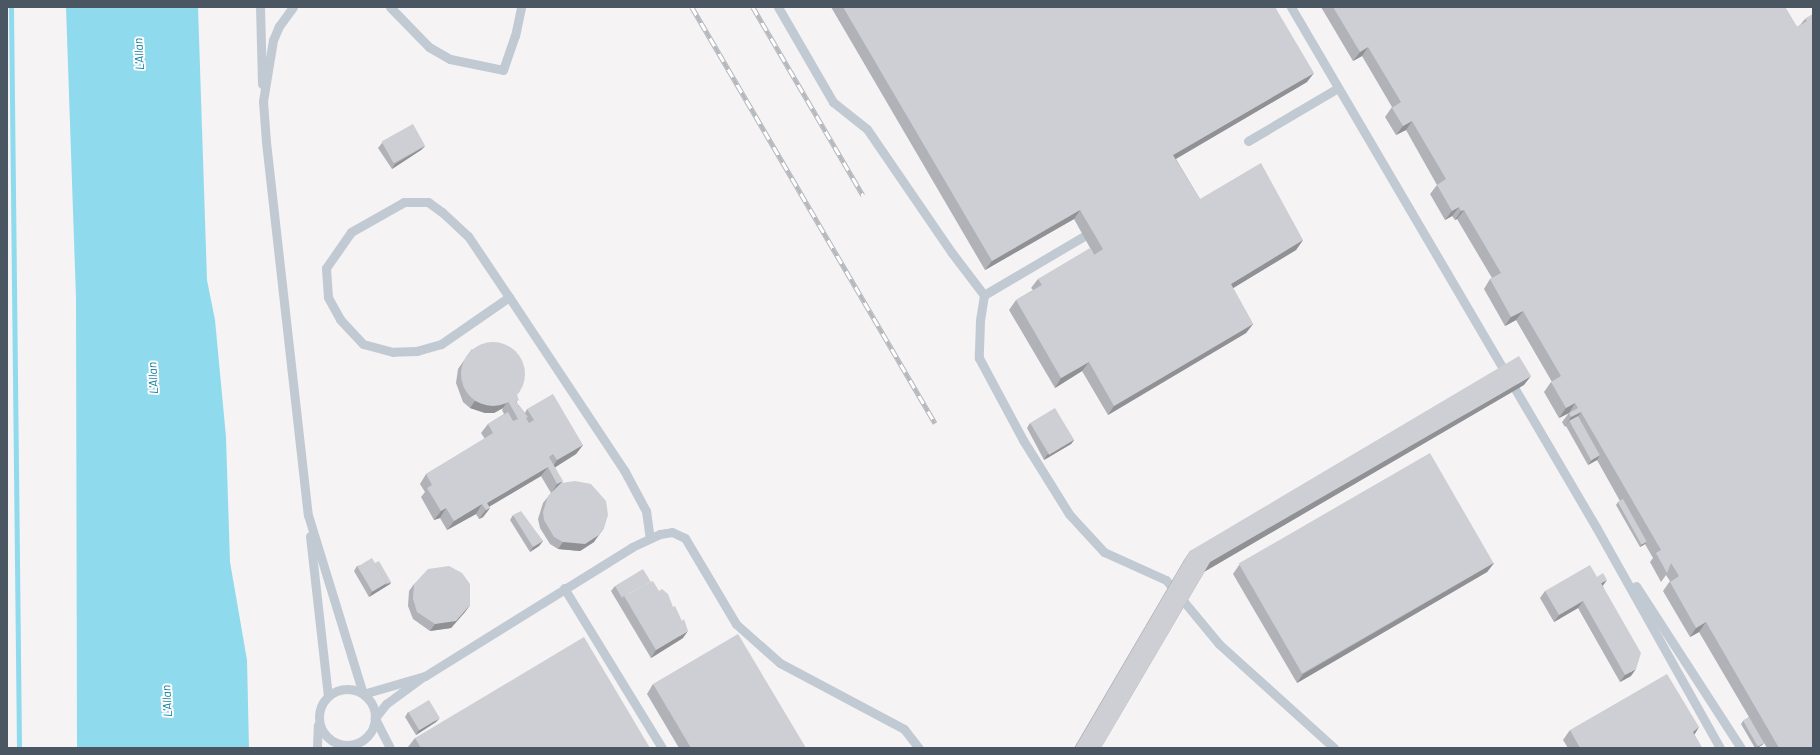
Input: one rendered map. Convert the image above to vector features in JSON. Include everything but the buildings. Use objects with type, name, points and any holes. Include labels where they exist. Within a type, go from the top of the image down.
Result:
[{"type":"lane","points":[[260,7],[263,101],[328,696]]},
{"type":"lane","points":[[263,101],[273,40],[280,26],[293,7]]},
{"type":"lane","points":[[390,7],[429,48],[450,59],[502,70],[515,36],[521,7]]},
{"type":"lane","points":[[778,7],[833,102],[867,129],[952,253],[984,295],[980,321],[979,358],[1023,440],[1069,514],[1104,552],[1166,580],[1218,644],[1334,748]]},
{"type":"lane","points":[[1291,7],[1596,527],[1720,748]]},
{"type":"lane","points":[[1248,141],[1338,88]]},
{"type":"lane","points":[[509,297],[441,344],[417,351],[393,352],[363,344],[340,319],[328,297],[326,268],[351,232],[404,202],[428,202],[442,212],[468,236],[509,297],[624,470],[646,511],[650,538]]},
{"type":"lane","points":[[984,295],[1084,236]]},
{"type":"lane","points":[[308,515],[363,694],[372,704],[375,718],[390,748]]},
{"type":"lane","points":[[1596,527],[1741,748]]},
{"type":"lane","points":[[319,722],[327,738],[335,743],[352,746],[369,735],[375,718],[386,704],[425,676],[564,588],[650,538],[672,532],[685,538],[736,624],[774,658],[904,729],[919,748]]},
{"type":"lane","points":[[564,588],[662,748]]},
{"type":"lane","points":[[317,748],[322,703],[328,696],[345,689],[363,694],[425,676]]},
{"type":"water","name":"L'Allan","points":[[66,7],[198,7],[207,280],[215,320],[226,437],[230,562],[247,660],[249,748],[77,748],[76,298]]},
{"type":"waterway","points":[[11,7],[19,748]]},
{"type":"railway","points":[[692,7],[935,423]]},
{"type":"railway","points":[[753,7],[863,195]]}]
